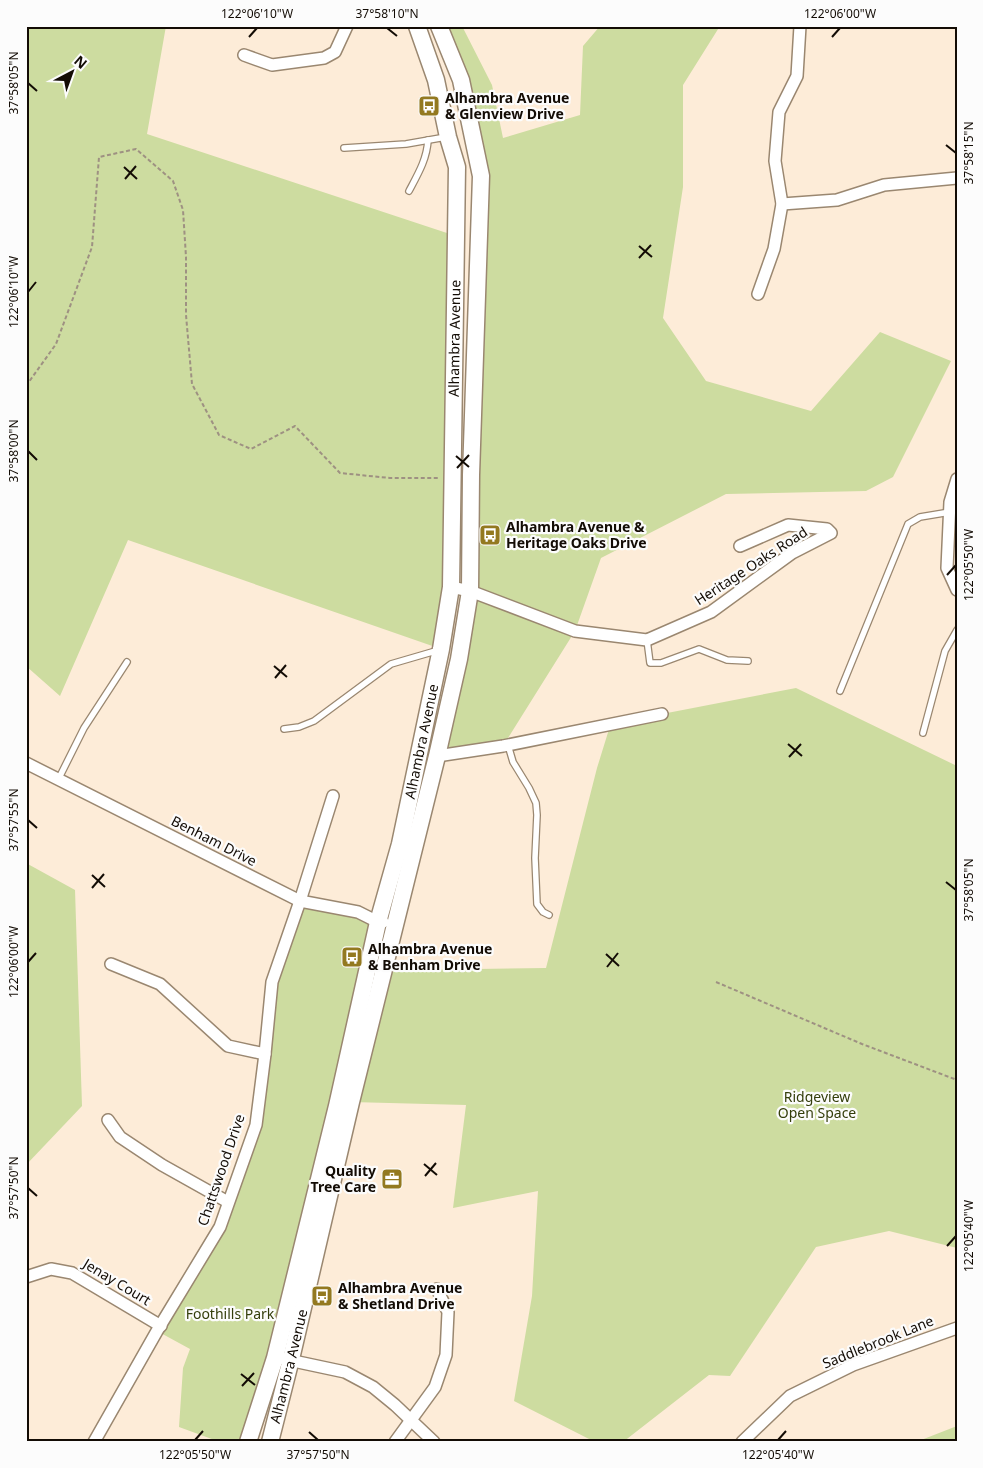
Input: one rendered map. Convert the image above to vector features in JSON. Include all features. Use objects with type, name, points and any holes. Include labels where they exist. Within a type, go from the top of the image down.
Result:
[{"type":"main road","name":"Alhambra Avenue","points":[[270,1442],[283,1359],[336,1106],[378,922],[400,844],[441,649],[451,587],[457,167],[448,137],[436,80],[417,26]]},
{"type":"main road","name":"Alhambra Avenue","points":[[248,1442],[283,1359],[351,1102],[437,756],[459,660],[470,591],[481,176],[461,80],[439,26]]},
{"type":"street","points":[[244,55],[272,65],[324,58],[336,52],[347,26]]},
{"type":"street","points":[[758,294],[774,249],[782,204],[776,161],[779,112],[797,76],[800,26]]},
{"type":"street","points":[[782,204],[837,200],[884,185],[957,178]]},
{"type":"street","points":[[957,480],[952,505],[947,568],[957,590]]},
{"type":"street","name":"Heritage Oaks Road","points":[[647,640],[711,612],[792,554],[831,533],[827,529],[788,525],[740,546]]},
{"type":"street","points":[[451,587],[470,591],[575,631],[647,640]]},
{"type":"street","points":[[437,756],[508,745],[662,714]]},
{"type":"street","name":"Benham Drive","points":[[26,763],[300,901],[358,912],[378,922],[396,923]]},
{"type":"street","name":"Chattswood Drive","points":[[94,1442],[220,1227],[256,1125],[272,982],[333,796]]},
{"type":"street","points":[[110,964],[160,984],[228,1046],[265,1054]]},
{"type":"street","points":[[108,1120],[120,1137],[162,1165],[228,1202]]},
{"type":"street","name":"Jenay Court","points":[[26,1277],[51,1269],[72,1272],[161,1326]]},
{"type":"street","points":[[395,1442],[435,1387],[446,1355],[448,1312],[437,1289]]},
{"type":"street","name":"Saddlebrook Lane","points":[[742,1442],[790,1396],[852,1365],[957,1328]]},
{"type":"street","points":[[283,1359],[345,1372],[373,1388],[395,1405],[434,1442]]},
{"type":"lane","points":[[344,148],[406,144],[448,137]]},
{"type":"lane","points":[[409,191],[422,167],[428,140]]},
{"type":"lane","points":[[840,691],[908,524],[920,516],[952,505]]},
{"type":"lane","points":[[924,733],[945,651],[957,630]]},
{"type":"lane","points":[[647,640],[650,663],[661,663],[699,649],[727,660],[748,662]]},
{"type":"lane","points":[[284,729],[299,727],[314,721],[390,664],[441,649]]},
{"type":"lane","points":[[58,780],[84,728],[127,662]]},
{"type":"lane","points":[[508,745],[513,762],[536,803],[535,858],[537,904],[543,912],[549,915]]},
{"type":"path","points":[[26,386],[56,344],[92,247],[99,157],[136,149],[173,181],[183,210],[186,257],[186,315],[192,384],[219,435],[251,449],[295,426],[340,472],[390,478],[452,478]]},
{"type":"path","points":[[716,982],[862,1044],[957,1080]]},
{"type":"green space","points":[[26,26],[166,26],[147,134],[456,236],[441,649],[128,540],[60,696],[26,666]]},
{"type":"green space","points":[[439,26],[462,26],[492,85],[503,138],[580,115],[583,46],[600,26],[720,26],[683,85],[683,187],[663,318],[706,381],[811,411],[880,332],[951,361],[893,477],[866,491],[726,494],[601,558],[575,631],[503,746],[437,756],[459,660],[481,176]]},
{"type":"green space","name":"Ridgeview Open Space","points":[[796,688],[957,766],[957,1248],[889,1231],[816,1247],[730,1376],[709,1375],[623,1442],[595,1442],[514,1401],[532,1296],[538,1191],[453,1208],[466,1105],[351,1102],[385,968],[409,970],[546,968],[597,768],[610,726]]},
{"type":"green space","points":[[26,863],[75,890],[82,1106],[26,1165]]},
{"type":"green space","name":"Foothills Park","points":[[300,901],[378,922],[248,1442],[220,1442],[179,1427],[183,1368],[190,1349],[157,1331],[220,1227],[256,1125],[272,982]]},
{"type":"green space","points":[[957,1426],[957,1442],[916,1442]]},
{"type":"place","name":"Alhambra Avenue & Glenview Drive","points":[[429,106]]},
{"type":"place","name":"Alhambra Avenue & Heritage Oaks Drive","points":[[490,535]]},
{"type":"place","name":"Alhambra Avenue & Benham Drive","points":[[352,957]]},
{"type":"place","name":"Quality Tree Care","points":[[392,1179]]},
{"type":"place","name":"Alhambra Avenue & Shetland Drive","points":[[322,1296]]}]
